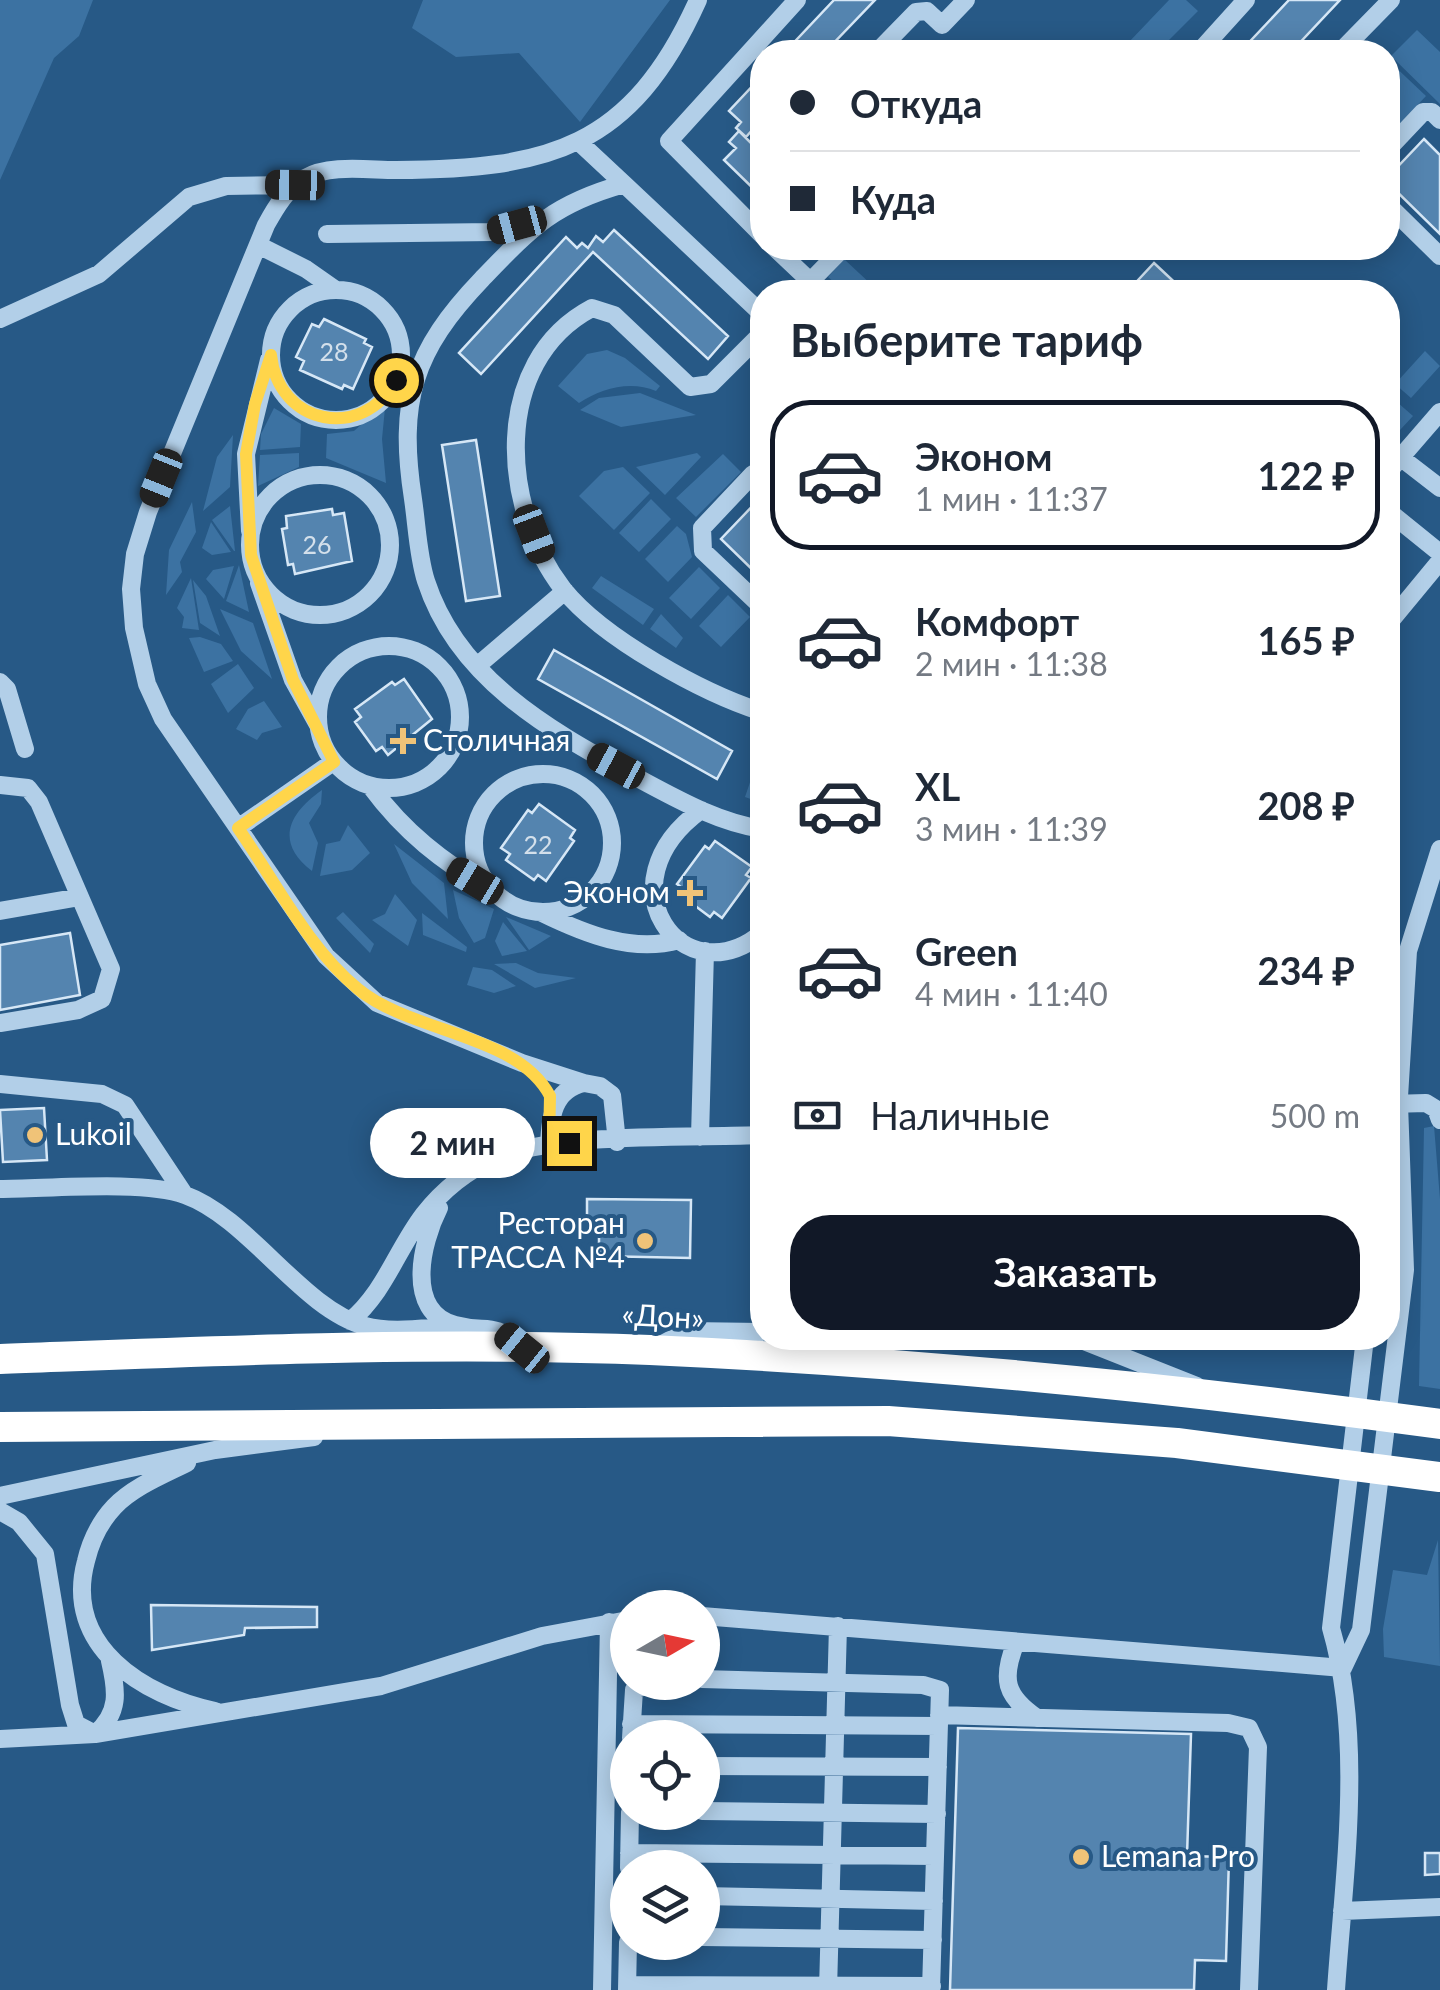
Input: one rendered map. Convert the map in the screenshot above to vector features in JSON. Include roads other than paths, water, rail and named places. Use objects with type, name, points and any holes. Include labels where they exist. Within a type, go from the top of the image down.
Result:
[{"type":"highway","name":"«Дон»","points":[[0,1359],[522,1348],[650,1350],[1211,1393],[1440,1424]]},
{"type":"highway","points":[[0,1427],[888,1420],[1177,1443],[1440,1477]]},
{"type":"street","points":[[0,319],[99,274],[188,197],[226,186],[295,185],[328,171],[504,166],[579,142],[638,96],[662,68],[698,0]]},
{"type":"street","points":[[760,40],[797,0]]},
{"type":"street","points":[[889,40],[916,12],[927,11],[942,25],[966,0]]},
{"type":"street","points":[[1210,40],[1246,0]]},
{"type":"street","points":[[1352,40],[1391,0]]},
{"type":"street","points":[[750,51],[668,141],[750,224]]},
{"type":"street","points":[[1400,137],[1424,112],[1432,112],[1440,120]]},
{"type":"street","points":[[579,142],[750,303]]},
{"type":"street","points":[[327,234],[493,232],[541,219],[577,199],[624,184]]},
{"type":"street","points":[[295,185],[279,203],[258,245],[148,512],[131,589],[134,628],[147,684],[163,719],[326,956],[356,988],[377,1004],[522,1063],[600,1086],[612,1095],[617,1142]]},
{"type":"street","points":[[1400,217],[1440,256]]},
{"type":"street","points":[[541,219],[460,302],[432,343],[414,383],[405,422],[424,578],[439,615],[476,666],[552,731],[701,810],[750,827]]},
{"type":"street","points":[[258,245],[306,269],[336,290],[372,301],[396,330],[400,368],[382,401],[349,419],[311,416],[282,392],[271,355]]},
{"type":"street","points":[[785,260],[800,280]]},
{"type":"street","points":[[813,280],[832,260]]},
{"type":"street","points":[[336,290],[311,295],[290,309],[276,330],[255,404],[246,454],[254,568],[293,680],[334,762],[371,787],[394,818],[429,852],[515,907],[542,912],[576,930],[635,944],[679,940],[705,951],[740,948],[750,941]]},
{"type":"street","points":[[750,346],[720,378],[702,388],[678,380],[602,309],[583,313],[542,353],[523,388],[516,420],[525,512],[542,556],[565,591],[644,652],[701,686],[750,707]]},
{"type":"street","points":[[1400,458],[1437,420]]},
{"type":"street","points":[[1400,467],[1440,488]]},
{"type":"street","points":[[250,541],[257,515],[274,493],[297,479],[324,475],[362,489],[380,510],[390,535],[388,563],[376,587],[343,611],[316,615],[290,608],[268,592],[254,568]]},
{"type":"street","points":[[750,477],[702,528],[700,539],[704,551],[750,596]]},
{"type":"street","points":[[1400,521],[1440,553]]},
{"type":"street","points":[[1400,609],[1440,561]]},
{"type":"street","points":[[476,666],[565,591]]},
{"type":"street","points":[[318,725],[326,682],[358,653],[396,646],[420,654],[441,669],[455,692],[460,720],[447,758],[414,784],[371,787]]},
{"type":"street","points":[[0,682],[7,688],[26,749]]},
{"type":"street","points":[[238,828],[334,762]]},
{"type":"street","points":[[493,891],[475,855],[475,828],[486,803],[518,778],[544,774],[571,779],[593,795],[608,818],[611,858],[591,893],[568,908],[542,912]]},
{"type":"street","points":[[0,785],[28,788],[39,802],[111,970],[102,1000],[78,1010],[0,1023]]},
{"type":"street","points":[[679,940],[656,910],[653,872],[663,849],[701,810]]},
{"type":"street","points":[[743,826],[750,831]]},
{"type":"street","points":[[1400,1038],[1408,950],[1440,849]]},
{"type":"street","points":[[0,911],[80,898]]},
{"type":"street","points":[[700,1137],[705,951]]},
{"type":"street","points":[[522,1063],[543,1082],[552,1111],[549,1146]]},
{"type":"street","points":[[552,1111],[568,1086],[584,1082]]},
{"type":"street","points":[[0,1084],[102,1094],[125,1105],[184,1194]]},
{"type":"street","points":[[1400,1104],[1433,1103],[1440,1120]]},
{"type":"street","points":[[350,1320],[373,1298],[424,1215],[452,1186],[500,1156],[549,1146],[750,1135]]},
{"type":"street","points":[[452,1186],[432,1222],[421,1280],[436,1318],[458,1326]]},
{"type":"street","points":[[0,1189],[151,1190],[184,1194],[213,1210],[350,1320],[386,1329],[498,1328],[522,1348]]},
{"type":"street","points":[[1400,1195],[1405,1270],[1400,1316]]},
{"type":"street","points":[[650,1350],[687,1331],[750,1332]]},
{"type":"street","points":[[1105,1350],[1211,1393]]},
{"type":"street","points":[[1336,1990],[1348,1758],[1342,1668],[1331,1628],[1364,1350]]},
{"type":"street","points":[[1342,1668],[1361,1630],[1396,1350]]},
{"type":"street","points":[[0,1496],[215,1450],[425,1422]]},
{"type":"street","points":[[215,1450],[156,1478],[116,1504],[92,1536],[80,1598],[90,1635],[110,1661],[172,1697],[228,1713]]},
{"type":"street","points":[[0,1512],[20,1522],[45,1554],[70,1705],[76,1724],[95,1734]]},
{"type":"street","points":[[720,1617],[1342,1668]]},
{"type":"street","points":[[0,1739],[95,1734],[382,1686],[542,1636],[610,1623]]},
{"type":"street","points":[[828,1988],[838,1626]]},
{"type":"street","points":[[1016,1642],[1005,1672],[1006,1686],[1014,1702],[1038,1718]]},
{"type":"street","points":[[95,1734],[116,1706],[110,1661]]},
{"type":"street","points":[[628,1960],[627,1987],[932,1988],[940,1690],[923,1685],[720,1679]]},
{"type":"street","points":[[602,1990],[615,1700]]},
{"type":"street","points":[[720,1728],[1038,1718],[1228,1723],[1248,1728],[1258,1746],[1249,1990]]},
{"type":"street","points":[[720,1766],[938,1766]]},
{"type":"street","points":[[720,1811],[937,1814]]},
{"type":"street","points":[[720,1858],[935,1856]]},
{"type":"street","points":[[720,1896],[934,1901]]},
{"type":"street","points":[[1342,1911],[1440,1907]]},
{"type":"street","points":[[720,1937],[933,1940]]},
{"type":"place","name":"Столичная","points":[[403,741]]},
{"type":"place","name":"Эконом","points":[[690,893]]},
{"type":"place","name":"Lukoil","points":[[35,1135]]},
{"type":"place","name":"Ресторан ТРАССА №4","points":[[645,1241]]},
{"type":"place","name":"Lemana Pro","points":[[1081,1857]]}]
